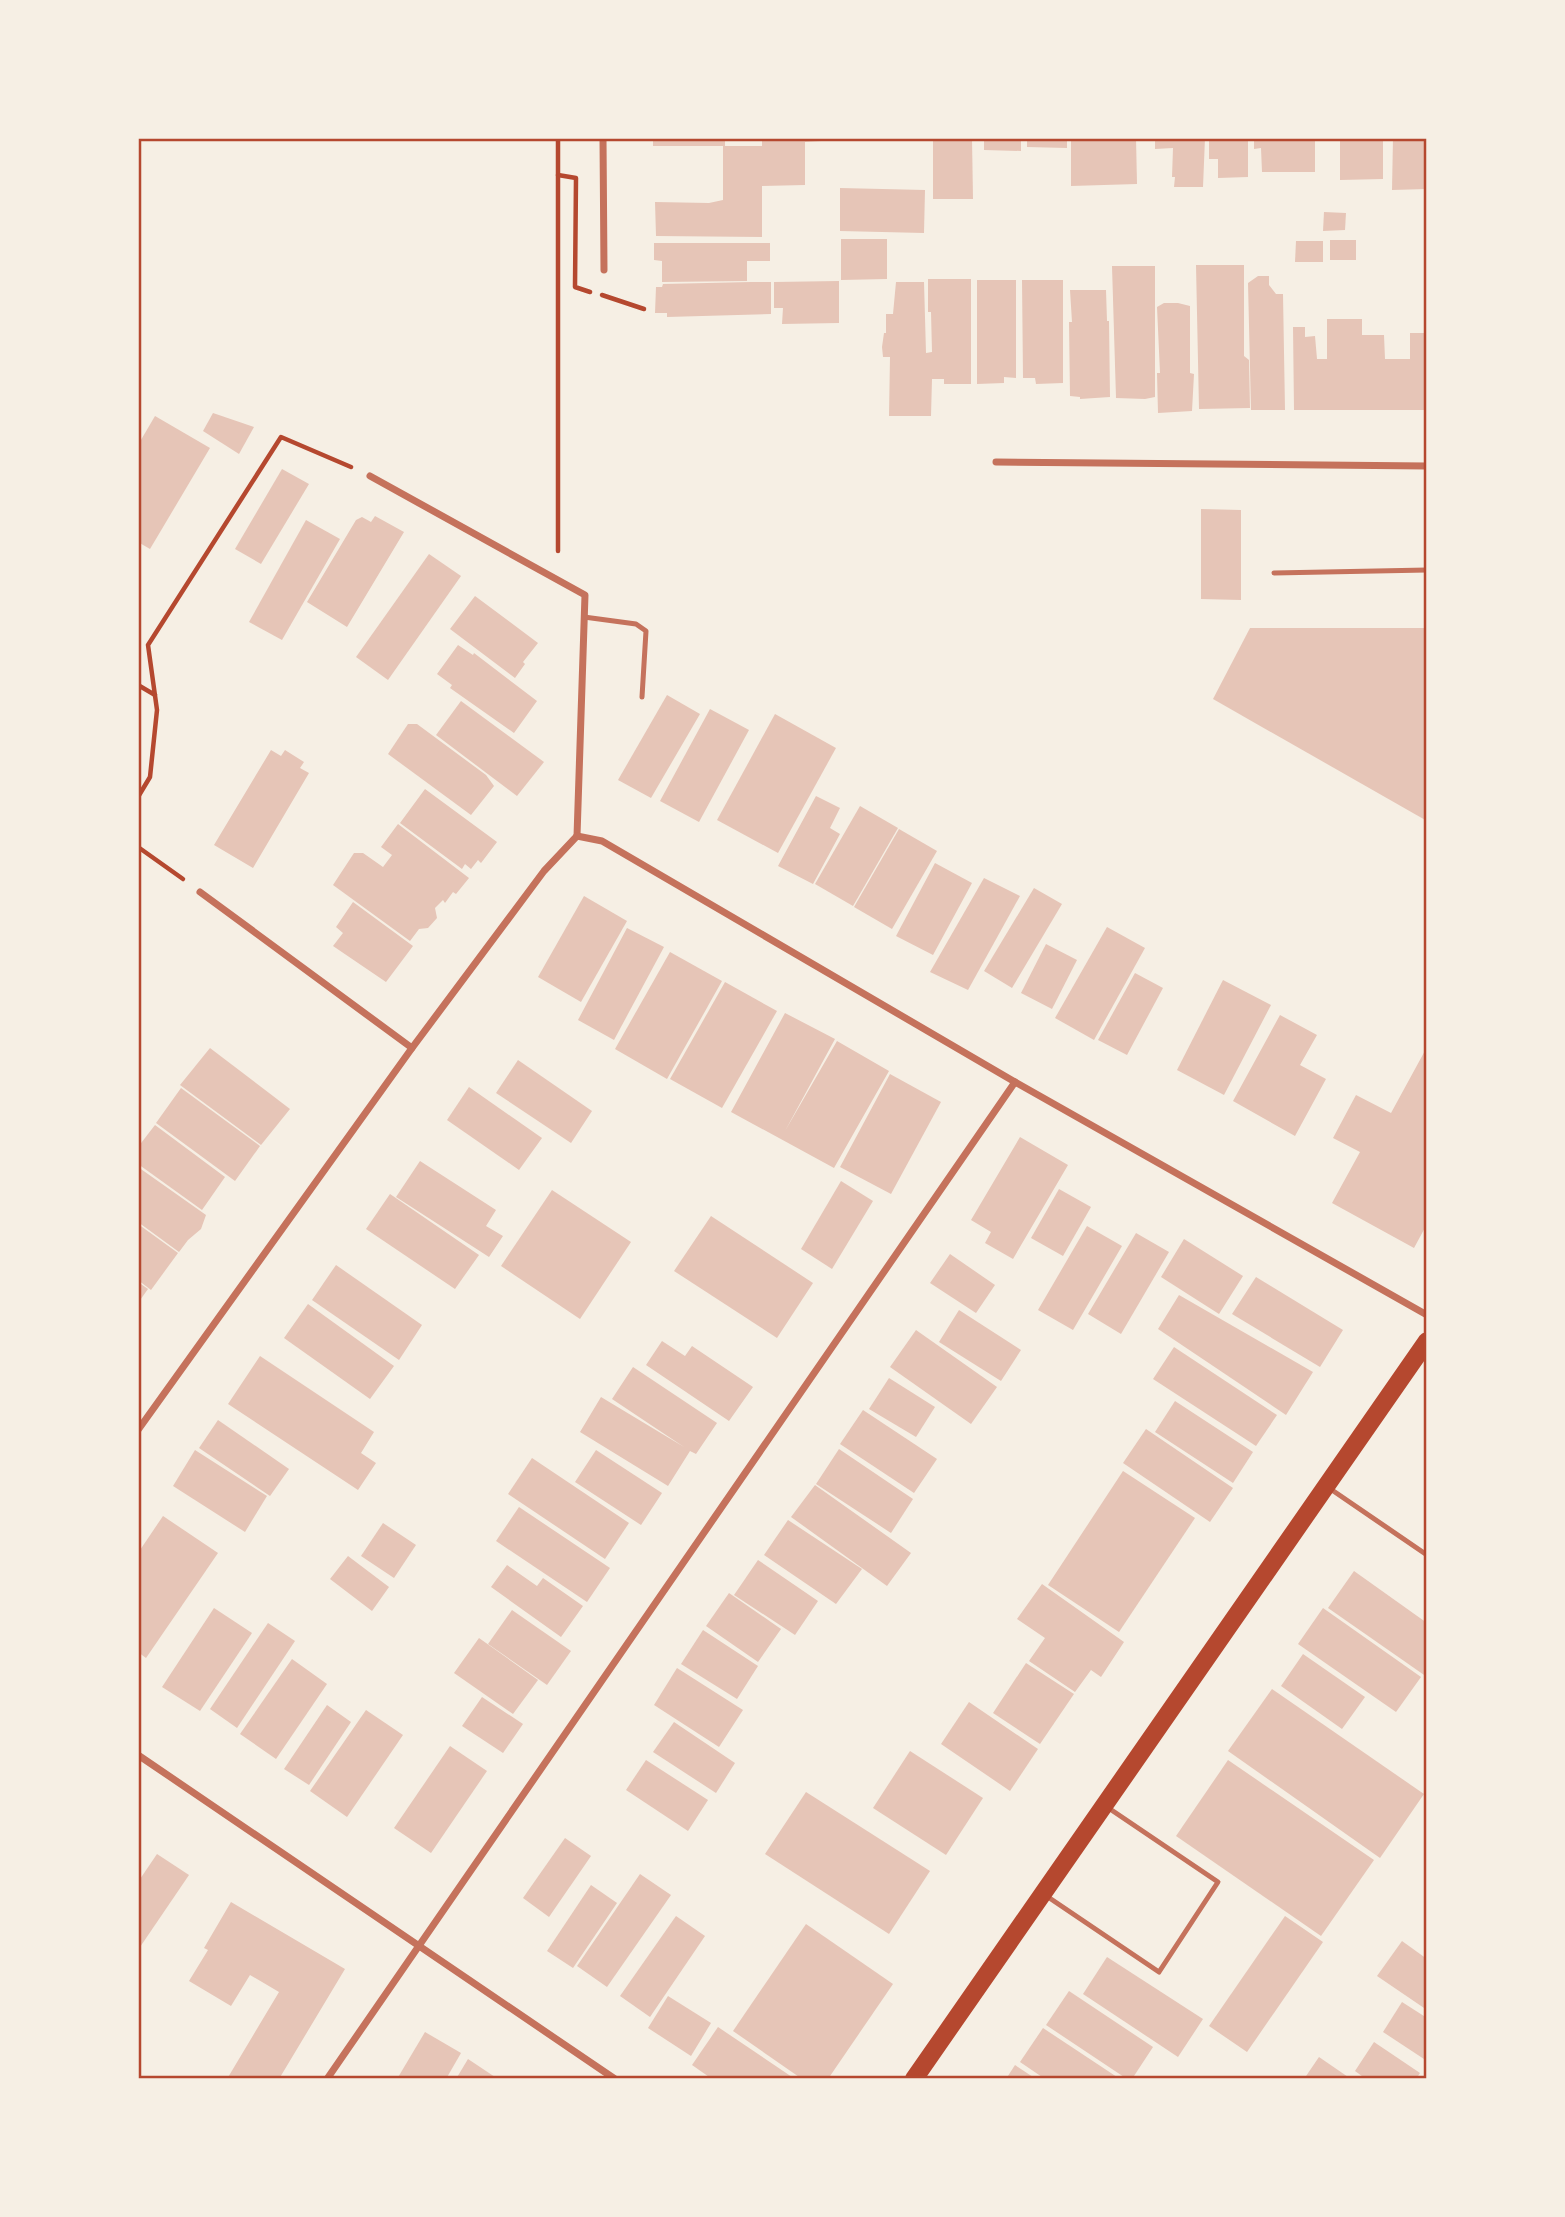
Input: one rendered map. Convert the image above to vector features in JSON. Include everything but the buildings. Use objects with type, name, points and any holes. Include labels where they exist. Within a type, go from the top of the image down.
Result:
[{"type":"main road","points":[[914,2079],[1427,1341]]},
{"type":"street","points":[[603,138],[604,270]]},
{"type":"street","points":[[996,462],[1427,466]]},
{"type":"street","points":[[138,1430],[412,1048],[544,871],[577,836],[585,596],[370,476]]},
{"type":"street","points":[[577,836],[602,841],[1015,1082],[1427,1315]]},
{"type":"street","points":[[200,892],[412,1048]]},
{"type":"street","points":[[327,2079],[1015,1082]]},
{"type":"street","points":[[138,1755],[615,2079]]},
{"type":"lane","points":[[1274,573],[1427,570]]},
{"type":"lane","points":[[584,617],[636,624],[646,631],[642,697]]},
{"type":"lane","points":[[1326,1486],[1427,1555]]},
{"type":"lane","points":[[1042,1894],[1159,1972],[1218,1882],[1104,1805]]},
{"type":"path","points":[[558,138],[558,560]]},
{"type":"path","points":[[138,797],[150,777],[157,710],[148,645],[281,437],[370,476]]},
{"type":"path","points":[[138,685],[155,695]]},
{"type":"path","points":[[138,847],[200,892]]}]
